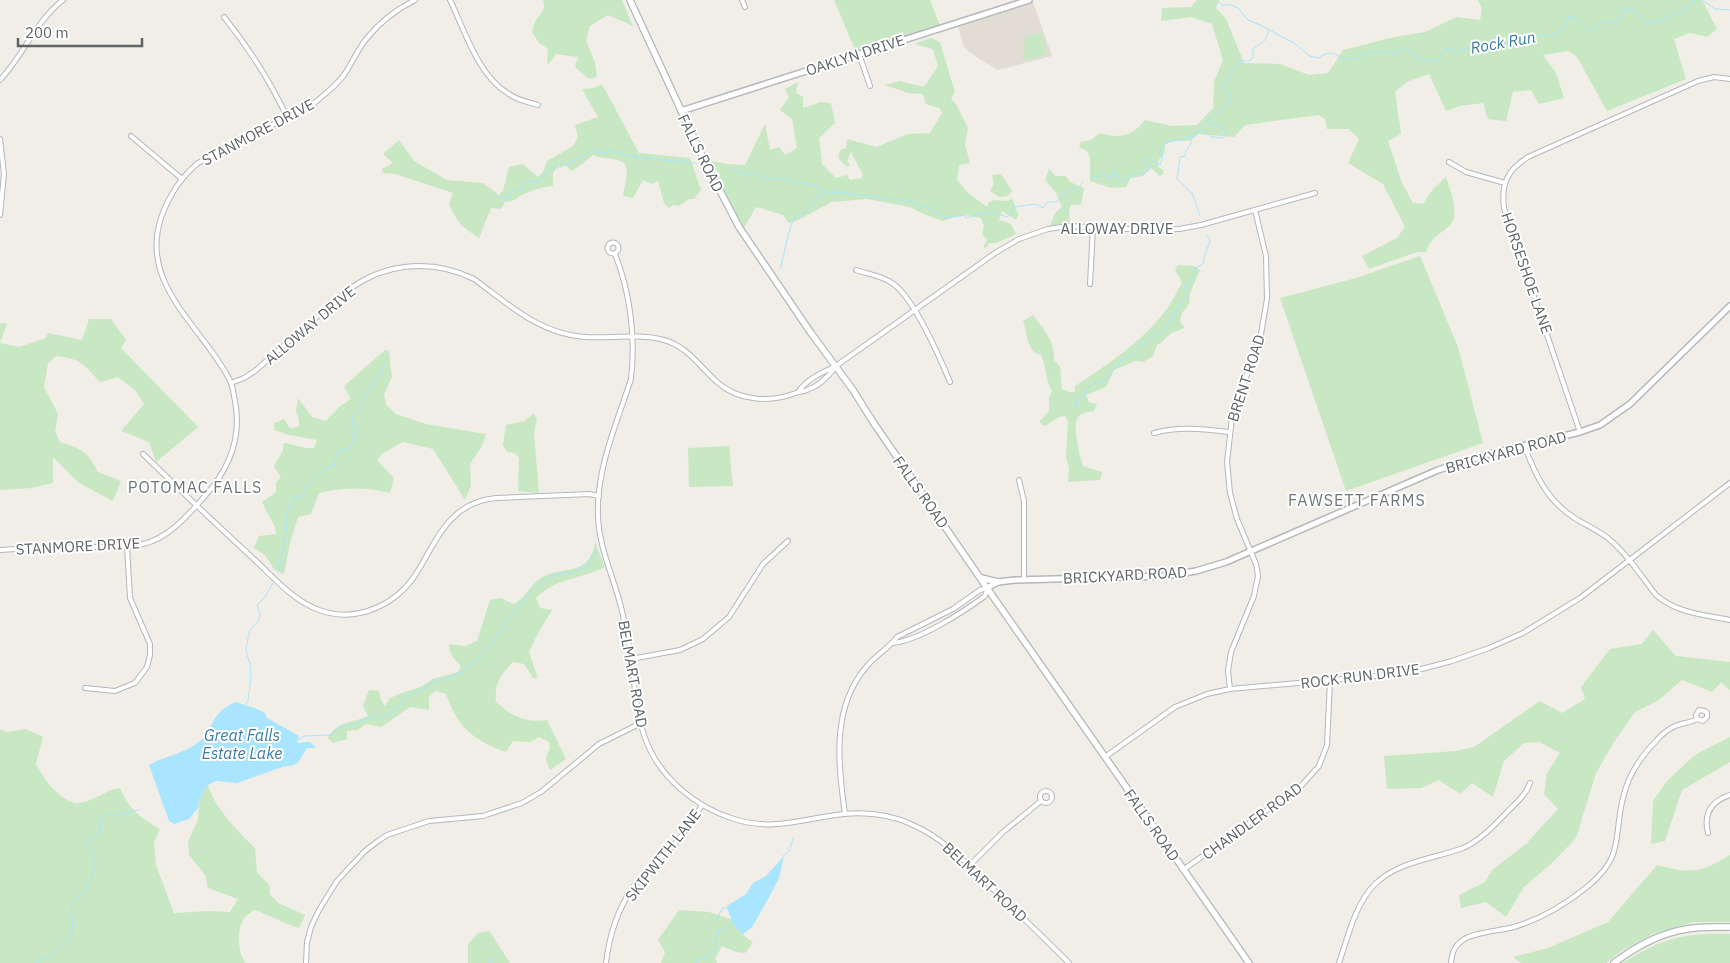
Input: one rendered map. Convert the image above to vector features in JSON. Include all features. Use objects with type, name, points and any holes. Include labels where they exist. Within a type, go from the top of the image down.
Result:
[{"type":"main road","name":"FALLS ROAD","points":[[630,0],[704,160],[739,227],[980,578],[1249,963]]},
{"type":"main road","points":[[980,578],[998,582]]},
{"type":"main road","points":[[1614,963],[1635,948],[1673,932],[1696,927],[1730,927]]},
{"type":"street","points":[[0,80],[11,69],[48,14],[62,0]]},
{"type":"street","name":"STANMORE DRIVE","points":[[0,550],[143,544],[161,537],[174,527],[196,506],[222,475],[234,447],[238,429],[237,410],[231,383],[218,360],[173,300],[163,280],[158,257],[158,236],[160,220],[168,200],[182,179],[198,163],[313,104],[333,88],[365,40],[378,26],[396,11],[416,0]]},
{"type":"street","points":[[450,0],[488,77],[509,95],[538,105]]},
{"type":"street","points":[[742,0],[745,7]]},
{"type":"street","name":"OAKLYN DRIVE","points":[[681,111],[1029,0]]},
{"type":"street","points":[[224,17],[274,89],[287,117]]},
{"type":"street","points":[[859,54],[870,86]]},
{"type":"street","points":[[1449,162],[1466,172],[1505,183],[1511,170],[1528,157],[1698,81],[1714,77],[1730,79]]},
{"type":"street","points":[[131,136],[182,179]]},
{"type":"street","points":[[0,139],[4,174],[0,215]]},
{"type":"street","name":"HORSESHOE LANE","points":[[1505,183],[1503,195],[1504,208],[1580,432]]},
{"type":"street","name":"ALLOWAY DRIVE","points":[[799,391],[803,385],[824,371],[836,366],[995,253],[1019,239],[1048,229],[1068,226],[1148,230],[1179,229],[1201,225],[1315,192]]},
{"type":"street","name":"BRENT ROAD","points":[[1230,689],[1228,671],[1231,652],[1257,585],[1256,564],[1237,519],[1230,493],[1228,462],[1229,432],[1236,403],[1260,334],[1267,299],[1266,256],[1255,210]]},
{"type":"street","points":[[1090,284],[1093,227]]},
{"type":"street","name":"BELMART ROAD","points":[[615,254],[624,281],[633,337],[631,379],[603,466],[600,480],[598,517],[600,537],[622,610],[631,659],[636,704],[650,750],[664,772],[681,790],[702,805],[733,819],[765,825],[793,824],[845,814],[878,814],[912,824],[941,840],[1069,963]]},
{"type":"street","name":"ALLOWAY DRIVE","points":[[231,383],[255,371],[349,290],[364,280],[381,273],[405,267],[432,266],[450,269],[474,279],[533,322],[561,334],[584,337],[655,338],[681,347],[718,383],[746,397],[782,398],[806,390],[828,377],[836,366]]},
{"type":"street","points":[[856,270],[893,283],[901,290],[916,310],[950,382]]},
{"type":"street","name":"BRICKYARD ROAD","points":[[845,814],[840,759],[842,717],[851,692],[860,676],[897,636],[953,609],[980,590],[998,582],[1024,579],[1182,574],[1210,568],[1438,470],[1485,455],[1580,432],[1608,420],[1630,404],[1729,309]]},
{"type":"street","points":[[1154,433],[1169,429],[1189,428],[1229,432]]},
{"type":"street","points":[[1524,445],[1536,477],[1554,501],[1573,517],[1608,538],[1630,560],[1663,602],[1686,612],[1730,620]]},
{"type":"street","points":[[143,454],[196,506],[296,598],[318,610],[344,614],[370,611],[386,604],[399,594],[418,571],[437,536],[449,520],[469,506],[486,499],[496,498],[589,494],[599,496]]},
{"type":"street","points":[[1019,480],[1024,501],[1024,579]]},
{"type":"street","name":"ROCK RUN DRIVE","points":[[1105,757],[1175,707],[1207,694],[1230,689],[1330,681],[1414,671],[1452,661],[1489,648],[1523,633],[1556,614],[1730,483]]},
{"type":"street","points":[[631,659],[680,650],[704,639],[728,617],[763,564],[788,541]]},
{"type":"street","points":[[85,688],[115,691],[135,683],[147,667],[150,644],[130,598],[127,546]]},
{"type":"street","name":"BRICKYARD ROAD","points":[[892,643],[908,639],[957,615],[985,596],[987,588]]},
{"type":"street","name":"CHANDLER ROAD","points":[[1183,870],[1301,786],[1319,766],[1327,745],[1330,681]]},
{"type":"street","points":[[1451,963],[1455,947],[1464,940],[1472,936],[1516,926],[1541,917],[1572,898],[1594,880],[1613,856],[1623,797],[1636,765],[1664,733],[1676,726],[1697,719]]},
{"type":"street","points":[[306,963],[307,942],[311,927],[319,910],[337,881],[365,851],[378,841],[387,835],[429,821],[483,816],[522,803],[541,792],[599,744],[641,723]]},
{"type":"street","points":[[1339,963],[1358,908],[1374,885],[1398,868],[1465,848],[1493,826],[1519,800],[1528,789],[1530,783]]},
{"type":"street","points":[[1708,833],[1705,823],[1706,816],[1717,801],[1730,795]]},
{"type":"street","points":[[969,866],[1003,832],[1041,801]]},
{"type":"street","name":"SKIPWITH LANE","points":[[606,963],[611,935],[619,912],[632,889],[680,838],[702,805]]},
{"type":"shaded area","points":[[1033,2],[1052,56],[998,70],[976,57],[964,47],[958,26]]},
{"type":"green space","points":[[543,0],[622,0],[633,26],[608,15],[590,26],[586,40],[595,63],[597,77],[589,79],[575,67],[578,57],[556,54],[548,65],[548,49],[539,43],[532,32],[535,21],[544,9]]},
{"type":"green space","points":[[834,0],[930,0],[940,26],[856,52]]},
{"type":"green space","points":[[1197,0],[1219,0],[1216,8],[1226,19],[1244,63],[1280,64],[1309,75],[1328,73],[1343,50],[1394,37],[1425,32],[1457,17],[1480,20],[1482,8],[1478,0],[1702,0],[1717,29],[1707,37],[1690,33],[1674,39],[1686,79],[1607,111],[1577,57],[1568,51],[1543,55],[1556,73],[1564,98],[1539,104],[1531,90],[1513,92],[1506,121],[1488,119],[1483,103],[1460,106],[1446,111],[1429,74],[1407,82],[1395,92],[1401,134],[1388,141],[1402,183],[1413,203],[1423,204],[1433,189],[1446,177],[1454,202],[1454,216],[1449,226],[1433,239],[1426,252],[1417,252],[1369,269],[1362,256],[1397,238],[1405,227],[1383,184],[1348,163],[1359,139],[1349,129],[1327,129],[1325,119],[1319,115],[1245,125],[1234,137],[1198,134],[1189,141],[1179,140],[1165,144],[1164,154],[1159,159],[1158,167],[1163,170],[1163,174],[1160,176],[1151,168],[1143,176],[1130,178],[1126,187],[1111,188],[1090,181],[1090,159],[1088,152],[1079,147],[1081,142],[1091,140],[1100,133],[1115,136],[1125,135],[1136,129],[1145,120],[1172,126],[1197,125],[1213,108],[1214,82],[1223,60],[1212,24],[1191,17],[1161,21],[1162,8],[1191,7]]},
{"type":"green space","points":[[1041,32],[1048,54],[1025,61],[1023,56],[1025,50],[1024,38]]},
{"type":"green space","points":[[931,38],[940,42],[955,92],[951,98],[968,128],[965,144],[970,163],[959,165],[957,180],[968,193],[987,207],[989,202],[995,200],[1008,201],[1012,198],[1018,214],[1016,220],[1002,211],[999,220],[1011,224],[1016,234],[996,243],[989,243],[987,247],[983,248],[987,240],[982,234],[984,226],[981,218],[962,215],[943,221],[910,207],[867,199],[832,202],[789,223],[783,215],[756,207],[744,228],[718,184],[720,174],[707,160],[745,165],[765,124],[770,150],[779,147],[785,155],[797,148],[792,119],[780,110],[789,97],[785,89],[798,82],[796,93],[803,97],[803,108],[821,102],[831,103],[835,123],[819,138],[822,164],[836,178],[847,175],[850,180],[862,178],[863,175],[851,152],[847,161],[850,165],[847,167],[838,158],[840,150],[846,148],[847,139],[876,147],[908,134],[930,133],[942,113],[939,108],[926,104],[923,94],[908,93],[885,85],[899,81],[924,87],[938,66],[933,49],[914,44]]},
{"type":"green space","points":[[602,84],[639,153],[690,158],[701,190],[694,199],[689,199],[679,206],[673,205],[669,208],[664,203],[658,181],[652,184],[643,180],[633,198],[623,196],[627,173],[625,164],[617,160],[593,155],[571,171],[567,166],[558,166],[553,173],[553,186],[534,190],[514,200],[505,202],[501,209],[491,208],[479,238],[464,227],[455,215],[449,204],[453,193],[395,174],[383,173],[382,169],[393,163],[383,154],[399,140],[414,161],[447,180],[483,183],[499,195],[503,191],[509,167],[523,164],[538,177],[543,172],[547,161],[573,146],[578,137],[575,125],[598,117],[582,89],[594,88]]},
{"type":"green space","points":[[1049,169],[1055,176],[1066,176],[1070,182],[1084,188],[1081,205],[1071,205],[1069,212],[1070,222],[1050,226],[1055,213],[1062,207],[1056,193],[1045,180]]},
{"type":"green space","points":[[1001,174],[1012,191],[1008,196],[999,197],[990,191],[994,184],[992,175]]},
{"type":"green space","points":[[1420,256],[1458,347],[1483,443],[1346,491],[1280,298],[1356,278]]},
{"type":"green space","points":[[1178,265],[1194,266],[1200,270],[1190,293],[1189,304],[1182,313],[1180,322],[1185,327],[1173,332],[1157,345],[1153,356],[1143,362],[1135,361],[1114,370],[1106,387],[1086,395],[1089,402],[1097,404],[1094,411],[1082,414],[1077,420],[1078,448],[1083,466],[1102,472],[1100,480],[1068,482],[1069,468],[1066,456],[1068,422],[1065,416],[1059,417],[1045,426],[1039,422],[1049,411],[1049,397],[1052,391],[1041,355],[1036,353],[1030,346],[1023,321],[1033,315],[1041,325],[1051,342],[1054,360],[1060,367],[1062,389],[1075,392],[1075,386],[1122,354],[1163,314],[1182,282],[1175,270]]},
{"type":"green space","points":[[89,319],[111,319],[126,340],[121,348],[198,427],[156,462],[149,442],[121,431],[144,404],[136,391],[118,377],[100,382],[81,363],[56,356],[48,363],[44,387],[58,414],[55,431],[60,442],[79,449],[87,455],[98,472],[121,481],[113,501],[79,483],[53,457],[53,483],[31,488],[0,490],[0,343],[19,347],[46,338],[48,333],[82,340]]},
{"type":"green space","points":[[0,323],[7,323],[0,343]]},
{"type":"green space","points":[[385,350],[389,351],[392,377],[384,394],[386,405],[396,414],[426,424],[486,434],[482,446],[470,464],[471,485],[465,500],[433,449],[403,442],[383,453],[377,460],[394,478],[390,493],[355,489],[319,493],[311,514],[298,517],[290,543],[284,574],[274,569],[265,555],[254,548],[259,536],[276,534],[275,527],[262,502],[276,492],[276,482],[281,478],[274,466],[283,450],[284,443],[314,448],[317,440],[274,430],[274,423],[284,419],[290,428],[299,427],[296,411],[298,398],[312,417],[326,421],[339,407],[351,399],[344,386]]},
{"type":"green space","points":[[533,414],[537,418],[534,433],[539,493],[518,491],[519,458],[515,453],[507,452],[503,445],[506,425],[524,421]]},
{"type":"green space","points":[[729,446],[733,486],[689,487],[688,448]]},
{"type":"green space","points":[[595,542],[605,567],[552,586],[536,598],[540,608],[552,610],[529,652],[538,678],[533,678],[524,664],[513,662],[502,675],[496,690],[496,702],[513,715],[525,719],[547,720],[566,759],[550,770],[546,759],[550,749],[549,742],[539,737],[530,742],[513,741],[506,752],[484,743],[462,724],[456,716],[446,694],[435,691],[429,697],[429,710],[410,707],[381,727],[366,724],[357,730],[347,731],[347,739],[333,743],[328,738],[341,725],[368,716],[363,706],[369,690],[379,691],[385,706],[390,698],[420,687],[433,679],[458,672],[461,666],[451,654],[449,644],[465,646],[477,641],[490,600],[501,598],[513,604],[517,602],[538,580],[556,572],[573,569],[587,562],[592,554]]},
{"type":"green space","points":[[1653,630],[1676,656],[1730,662],[1730,690],[1721,682],[1712,692],[1682,680],[1659,700],[1635,712],[1614,742],[1596,773],[1576,838],[1553,862],[1524,887],[1506,917],[1486,902],[1461,908],[1459,895],[1485,882],[1492,870],[1526,844],[1558,809],[1544,794],[1547,773],[1560,753],[1539,742],[1524,743],[1504,761],[1493,797],[1472,783],[1460,794],[1439,780],[1421,788],[1387,789],[1384,756],[1456,751],[1474,747],[1540,701],[1562,713],[1585,699],[1581,687],[1610,649],[1642,644]]},
{"type":"green space","points":[[0,729],[6,732],[26,729],[43,737],[36,764],[47,782],[57,793],[69,801],[75,803],[85,802],[120,788],[136,812],[146,821],[160,829],[154,842],[156,865],[174,913],[230,912],[238,899],[208,888],[205,875],[189,855],[188,841],[198,820],[199,799],[208,785],[215,802],[234,827],[255,848],[257,872],[269,885],[270,894],[278,903],[305,915],[299,928],[254,910],[244,918],[240,928],[239,941],[241,953],[246,963],[0,963]]},
{"type":"green space","points":[[1730,737],[1730,762],[1682,790],[1665,841],[1651,844],[1653,801],[1667,781],[1695,755]]},
{"type":"green space","points":[[1730,855],[1730,922],[1694,922],[1655,933],[1621,951],[1606,963],[1521,963],[1513,957],[1548,948],[1608,922],[1657,865],[1678,870],[1695,870],[1711,865]]},
{"type":"green space","points":[[679,910],[709,912],[731,919],[739,931],[753,943],[745,953],[736,952],[722,946],[715,958],[717,963],[661,963],[665,952],[658,940]]},
{"type":"green space","points":[[489,931],[510,963],[468,963],[468,944],[478,933]]},
{"type":"green space","points":[[1699,934],[1730,934],[1730,963],[1622,963],[1649,948],[1673,939]]},
{"type":"water","name":"Great Falls Estate Lake","points":[[237,702],[262,711],[267,718],[299,736],[297,741],[299,743],[310,743],[316,748],[307,748],[299,761],[294,765],[282,767],[237,783],[216,781],[208,785],[199,799],[198,808],[189,819],[174,824],[169,821],[149,765],[192,747],[207,734],[219,713],[229,705]]},
{"type":"water","points":[[784,856],[779,878],[768,899],[752,927],[743,934],[735,926],[727,906],[746,894],[753,883],[766,876]]},
{"type":"waterway","name":"Rock Run","points":[[1217,0],[1222,5],[1238,8],[1248,20],[1294,43],[1310,56],[1319,58],[1331,53],[1351,59],[1376,51],[1396,52],[1405,47],[1420,58],[1428,61],[1438,60],[1446,49],[1458,51],[1474,44],[1483,48],[1494,44],[1522,41],[1530,35],[1552,35],[1562,30],[1568,17],[1576,19],[1587,30],[1596,28],[1600,23],[1618,22],[1624,10],[1628,9],[1635,10],[1641,16],[1644,23],[1659,21],[1685,9],[1696,0]]},
{"type":"waterway","name":"Rock Run","points":[[1702,0],[1715,9],[1730,10]]},
{"type":"waterway","points":[[1092,179],[1101,176],[1110,178],[1114,175],[1115,171],[1118,174],[1118,179],[1127,181],[1133,173],[1140,174],[1149,169],[1143,164],[1144,160],[1148,159],[1160,165],[1163,156],[1159,153],[1164,147],[1164,143],[1176,140],[1183,141],[1184,137],[1194,137],[1198,131],[1205,131],[1212,137],[1223,138],[1226,132],[1220,125],[1208,124],[1208,119],[1216,116],[1231,100],[1227,90],[1222,87],[1240,61],[1248,61],[1253,58],[1253,49],[1265,40],[1269,31]]},
{"type":"waterway","points":[[1192,139],[1185,156],[1180,157],[1177,179],[1192,193],[1200,216]]},
{"type":"waterway","points":[[498,198],[509,196],[513,191],[523,190],[523,184],[526,181],[537,182],[554,166],[558,168],[594,149],[599,153],[614,151],[619,154],[643,158],[695,163]]},
{"type":"waterway","points":[[732,170],[749,175],[752,172],[762,178],[778,179],[780,177],[818,187],[822,192]]},
{"type":"waterway","points":[[780,269],[794,220],[797,215],[805,212],[822,192],[901,200],[927,207],[948,218],[965,215],[966,218],[991,213],[1001,214],[1006,217],[1010,215],[1014,207],[1036,204],[1043,208],[1047,202],[1056,202],[1070,189],[1079,188],[1083,182]]},
{"type":"waterway","points":[[1074,408],[1076,407],[1077,399],[1084,396],[1089,387],[1097,382],[1105,381],[1116,366],[1119,366],[1120,361],[1132,355],[1140,345],[1148,343],[1154,336],[1166,329],[1169,321],[1173,319],[1185,298],[1187,284],[1191,282],[1195,269],[1204,263],[1203,260],[1210,241],[1207,235]]},
{"type":"waterway","points":[[278,572],[287,529],[289,507],[295,502],[295,496],[301,497],[308,484],[312,484],[322,471],[336,464],[333,460],[337,453],[350,448],[358,427],[352,425],[354,416],[361,408],[364,398],[379,376],[385,362]]},
{"type":"waterway","points":[[298,740],[305,736],[332,735],[341,727],[358,723],[374,715],[383,719],[401,704],[407,696],[424,689],[432,683],[463,672],[469,664],[477,660],[485,652],[510,617],[536,586],[554,575],[570,573],[586,567],[596,552]]},
{"type":"waterway","points":[[244,706],[248,701],[251,677],[246,651],[250,630],[259,620],[260,614],[257,605],[265,597],[273,583]]},
{"type":"waterway","points":[[36,963],[50,957],[73,933],[71,902],[85,892],[96,864],[87,842],[101,832],[100,823],[103,816],[105,814],[113,816],[138,810]]},
{"type":"waterway","points":[[783,856],[790,850],[793,838]]},
{"type":"waterway","points":[[719,934],[718,917],[723,908],[727,908]]},
{"type":"waterway","points":[[696,963],[698,960],[710,955],[717,945],[715,938],[723,929],[733,923]]},
{"type":"waterway","points":[[490,963],[497,954]]},
{"type":"district","name":"POTOMAC FALLS","points":[[195,487]]},
{"type":"district","name":"FAWSETT FARMS","points":[[1357,500]]}]
